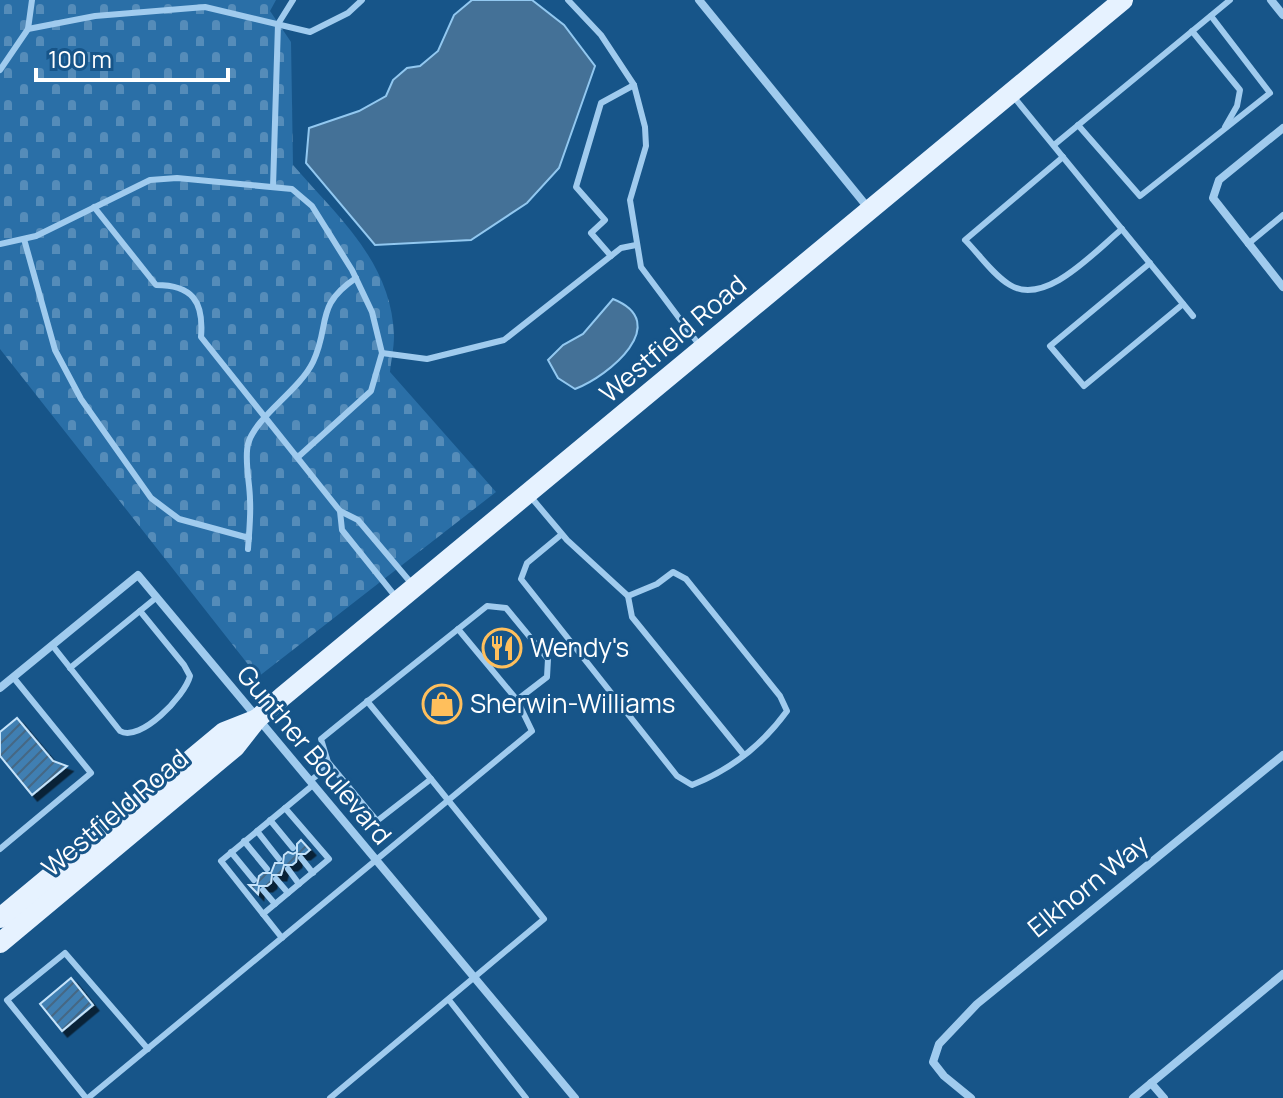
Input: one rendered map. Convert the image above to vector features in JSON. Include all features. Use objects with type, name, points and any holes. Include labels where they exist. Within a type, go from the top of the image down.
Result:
[{"type":"main road","name":"Westfield Road","points":[[0,943],[235,747],[257,719],[406,593],[1123,0]]},
{"type":"main road","name":"Westfield Road","points":[[0,918],[224,732],[257,719]]},
{"type":"street","points":[[699,0],[870,210]]},
{"type":"street","points":[[1271,0],[1283,15]]},
{"type":"street","points":[[1283,128],[1219,180],[1213,198],[1283,287]]},
{"type":"street","name":"Gunther Boulevard","points":[[0,688],[138,575],[575,1098]]},
{"type":"street","name":"Elkhorn Way","points":[[971,1098],[939,1071],[933,1062],[939,1044],[977,1004],[1283,755]]},
{"type":"street","points":[[1133,1098],[1283,974]]},
{"type":"street","points":[[1151,1083],[1164,1098]]},
{"type":"lane","points":[[0,70],[28,29],[32,0]]},
{"type":"lane","points":[[273,187],[278,24],[293,0]]},
{"type":"lane","points":[[28,29],[95,16],[205,7],[310,32],[348,13],[362,0]]},
{"type":"lane","points":[[568,0],[601,35],[634,85],[645,127],[646,146],[630,200],[641,267],[702,349]]},
{"type":"lane","points":[[1054,145],[1230,0]]},
{"type":"lane","points":[[1078,125],[1140,196],[1270,93],[1211,16]]},
{"type":"lane","points":[[1192,31],[1240,90],[1237,106],[1223,130]]},
{"type":"lane","points":[[611,256],[591,233],[605,220],[576,187],[601,103],[634,85]]},
{"type":"lane","points":[[1011,93],[1193,316]]},
{"type":"lane","points":[[1063,157],[965,240],[1009,285],[1022,290],[1050,286],[1059,281],[1122,229]]},
{"type":"lane","points":[[0,244],[36,236],[150,180],[177,178],[292,189],[312,206],[356,278],[372,312],[382,353],[371,391],[298,457]]},
{"type":"lane","points":[[94,207],[156,285],[176,285],[197,303],[202,320],[201,337],[340,511],[358,520],[406,593]]},
{"type":"lane","points":[[1248,244],[1283,215]]},
{"type":"lane","points":[[24,239],[55,350],[81,399],[151,498],[179,519],[249,538]]},
{"type":"lane","points":[[382,353],[427,359],[504,340],[621,248],[636,245]]},
{"type":"lane","points":[[1150,263],[1050,346],[1084,386],[1183,304]]},
{"type":"lane","points":[[248,549],[251,504],[248,446],[255,429],[287,396],[312,363],[330,300],[338,290],[356,278]]},
{"type":"lane","points":[[528,493],[562,534],[628,596],[632,617],[744,755]]},
{"type":"lane","points":[[340,511],[342,530],[406,593]]},
{"type":"lane","points":[[562,534],[527,563],[521,579],[677,776],[692,785],[716,776],[776,726],[787,711],[780,696],[686,579],[673,572],[657,584],[628,596]]},
{"type":"lane","points":[[70,668],[157,597]]},
{"type":"lane","points":[[431,779],[377,821],[330,765],[321,739],[487,606],[506,608],[548,659],[547,677],[517,700]]},
{"type":"lane","points":[[52,645],[120,731],[127,735],[137,733],[181,697],[190,676],[140,611]]},
{"type":"lane","points":[[148,1049],[65,953],[7,1000],[87,1098],[148,1049],[532,731],[517,700],[458,629]]},
{"type":"lane","points":[[0,849],[91,773],[13,677]]},
{"type":"lane","points":[[330,1098],[544,919],[367,701]]},
{"type":"lane","points":[[282,938],[221,861],[285,808],[330,765]]},
{"type":"lane","points":[[263,914],[329,859],[285,808]]},
{"type":"lane","points":[[270,820],[293,848]]},
{"type":"lane","points":[[257,831],[279,859]]},
{"type":"lane","points":[[244,841],[267,869]]},
{"type":"lane","points":[[231,852],[254,880]]},
{"type":"lane","points":[[301,858],[313,873]]},
{"type":"lane","points":[[288,869],[299,884]]},
{"type":"lane","points":[[276,879],[288,893]]},
{"type":"lane","points":[[263,890],[275,904]]},
{"type":"lane","points":[[449,1000],[526,1098]]},
{"type":"green space","points":[[0,0],[276,0],[270,11],[291,42],[293,165],[344,222],[373,263],[384,285],[394,336],[390,372],[496,492],[258,677],[0,349]]},
{"type":"shaded area","points":[[472,0],[532,0],[564,25],[595,66],[559,168],[527,203],[471,240],[375,245],[306,163],[309,128],[359,111],[386,96],[393,80],[407,68],[420,66],[438,51],[454,15]]},
{"type":"shaded area","points":[[613,299],[630,309],[637,321],[636,335],[618,361],[604,373],[575,389],[558,378],[548,360],[563,345],[583,334]]},
{"type":"building","points":[[17,718],[53,761],[67,766],[32,795],[0,756],[0,732]]},
{"type":"building","points":[[301,840],[310,850],[297,854],[296,862],[284,865],[281,875],[272,875],[271,883],[267,886],[259,886],[258,894],[249,885],[257,885],[259,876],[271,873],[275,863],[283,863],[284,855],[288,852],[297,852],[297,844]]},
{"type":"building","points":[[71,978],[93,1005],[62,1031],[40,1004]]},
{"type":"place","name":"Wendy's","points":[[502,648]]},
{"type":"place","name":"Sherwin-Williams","points":[[442,704]]}]
